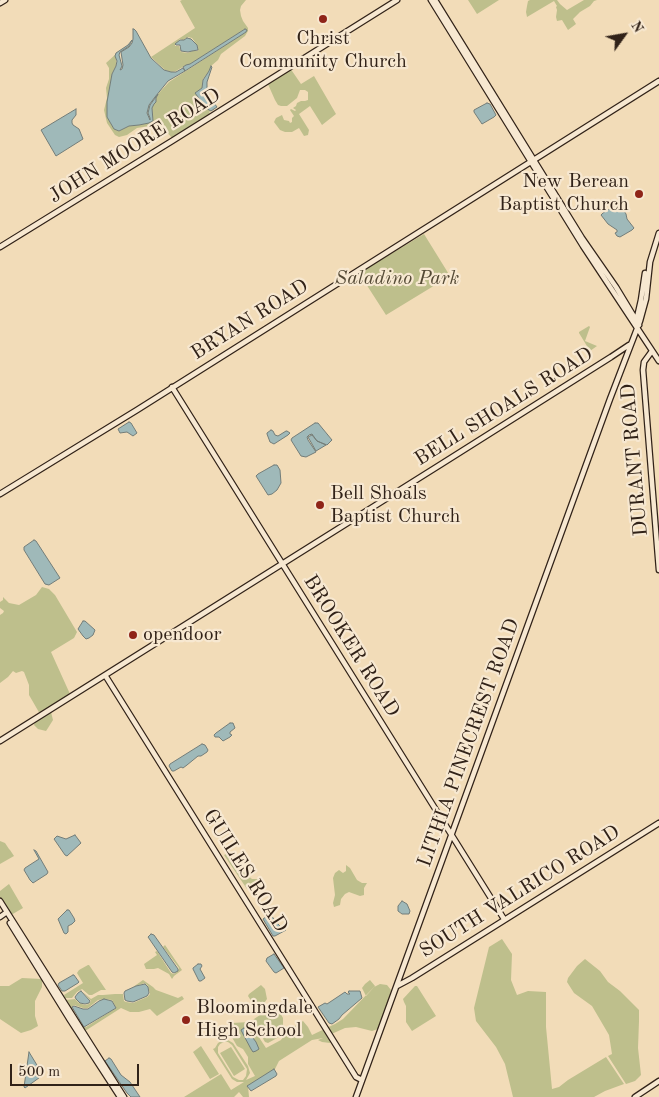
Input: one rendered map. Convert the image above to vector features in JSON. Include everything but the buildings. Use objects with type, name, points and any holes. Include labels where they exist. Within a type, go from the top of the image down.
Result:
[{"type":"street","points":[[0,3],[4,0]]},
{"type":"street","name":"JOHN MOORE ROAD","points":[[0,247],[395,0]]},
{"type":"street","points":[[431,0],[604,276],[659,360]]},
{"type":"street","points":[[435,0],[532,161],[617,289],[632,313],[636,325],[659,356]]},
{"type":"street","name":"BRYAN ROAD","points":[[0,494],[137,410],[659,81]]},
{"type":"street","name":"LITHIA PINECREST ROAD","points":[[356,1097],[386,1014],[398,987],[634,337],[647,264],[659,228]]},
{"type":"street","name":"LITHIA PINECREST ROAD","points":[[610,399],[645,304],[650,262],[659,233]]},
{"type":"street","points":[[604,276],[617,289]]},
{"type":"street","points":[[632,313],[636,313],[642,300]]},
{"type":"street","points":[[634,337],[642,335]]},
{"type":"street","name":"BELL SHOALS ROAD","points":[[0,740],[629,345]]},
{"type":"street","name":"DURANT ROAD","points":[[652,351],[644,362],[643,370],[659,570]]},
{"type":"street","points":[[616,354],[621,352],[625,354]]},
{"type":"street","name":"BROOKER ROAD","points":[[172,387],[504,919]]},
{"type":"street","name":"GUILES ROAD","points":[[105,675],[353,1072],[357,1078],[362,1080]]},
{"type":"street","name":"SOUTH VALRICO ROAD","points":[[398,987],[659,823]]},
{"type":"street","points":[[0,900],[4,914]]},
{"type":"street","points":[[0,906],[81,1034],[124,1097]]},
{"type":"street","points":[[99,1061],[120,1097]]},
{"type":"street","points":[[635,1097],[659,1081]]},
{"type":"green space","points":[[246,0],[240,10],[248,31],[245,36],[221,54],[203,79],[202,88],[196,93],[202,106],[211,111],[209,112],[211,115],[173,139],[163,128],[149,126],[137,128],[127,135],[119,137],[115,135],[107,123],[104,110],[107,98],[106,88],[109,79],[109,68],[106,63],[116,54],[116,66],[112,74],[107,117],[114,129],[119,131],[129,126],[153,121],[152,108],[156,98],[169,82],[247,30],[245,29],[176,71],[165,70],[151,57],[195,28],[180,1]],"holes":[[[192,38],[197,45],[198,51],[181,52],[179,46],[175,46],[180,39]]]},
{"type":"green space","points":[[468,0],[499,0],[477,14]]},
{"type":"green space","points":[[530,0],[557,0],[567,10],[584,0],[597,0],[573,19],[576,24],[568,30],[562,20],[557,21],[557,6],[554,1],[527,17],[527,6]]},
{"type":"green space","points":[[290,68],[301,84],[314,76],[336,114],[322,125],[310,106],[299,114],[309,130],[308,135],[304,136],[299,128],[292,132],[285,132],[280,130],[274,122],[276,118],[282,115],[284,120],[292,122],[294,116],[290,110],[295,111],[293,108],[297,103],[308,100],[308,92],[300,90],[297,98],[287,106],[278,105],[275,100],[267,82]]},
{"type":"green space","name":"Saladino Park","points":[[424,234],[450,276],[386,315],[359,273]]},
{"type":"green space","points":[[589,326],[585,341],[597,346],[590,351],[579,333]]},
{"type":"green space","points":[[42,587],[49,589],[55,595],[77,632],[74,638],[51,652],[70,694],[40,714],[29,695],[29,685],[24,672],[16,673],[13,671],[0,683],[0,615],[4,611],[0,608],[0,602],[3,600],[3,597],[9,603],[19,605],[36,595]]},
{"type":"green space","points":[[51,712],[53,720],[46,731],[38,729],[34,725],[35,722]]},
{"type":"green space","points":[[0,841],[5,843],[14,856],[0,864]]},
{"type":"green space","points":[[230,852],[234,859],[241,864],[247,875],[252,879],[258,879],[261,885],[247,889],[224,855]]},
{"type":"green space","points":[[346,865],[357,880],[367,883],[364,888],[364,895],[360,896],[349,892],[341,899],[340,905],[334,907],[333,878],[339,870],[343,873],[346,871]]},
{"type":"green space","points":[[9,884],[23,908],[11,915],[0,897],[0,891]]},
{"type":"green space","points":[[502,939],[512,954],[511,980],[517,995],[528,991],[546,992],[546,1027],[552,1089],[559,1087],[606,1057],[624,1084],[594,1097],[513,1097],[505,1064],[496,1047],[476,1021],[474,1008],[489,947]]},
{"type":"green space","points":[[165,945],[182,970],[172,979],[169,974],[158,968],[146,969],[144,964],[157,955],[155,952],[157,951],[171,973],[174,974],[178,971],[179,968],[163,947]]},
{"type":"green space","points":[[585,959],[600,971],[608,982],[639,1010],[638,1048],[641,1075],[635,1081],[626,1084],[608,1056],[612,1054],[609,1035],[592,1006],[574,993],[567,982],[577,966]]},
{"type":"green space","points":[[88,965],[106,990],[89,995],[82,989],[72,998],[65,998],[64,995],[83,983],[77,973]]},
{"type":"green space","points":[[22,978],[42,979],[42,987],[35,1001],[35,1016],[38,1026],[21,1033],[0,1019],[0,986],[9,986]]},
{"type":"green space","points":[[143,980],[156,990],[178,998],[182,996],[184,999],[157,1016],[150,1009],[130,1012],[121,1008],[85,1031],[66,1000],[75,999],[79,1003],[89,1004],[91,1001],[83,992],[91,999],[98,995],[123,994],[124,1001],[133,1003],[150,994],[145,983],[133,987]],"holes":[[[98,1000],[112,1000],[116,1008],[86,1027],[84,1027],[72,1009],[74,1005],[88,1008]]]},
{"type":"green space","points":[[370,980],[375,986],[366,996],[362,988]]},
{"type":"green space","points":[[380,984],[387,985],[391,990],[386,1012],[378,1029],[372,1031],[356,1027],[345,1028],[327,1036],[332,1039],[330,1043],[318,1040],[323,1038],[312,1040],[279,1061],[275,1069],[248,1086],[249,1097],[243,1097],[239,1092],[234,1097],[184,1097],[221,1074],[231,1090],[244,1082],[237,1082],[232,1079],[213,1049],[223,1040],[233,1043],[248,1066],[250,1073],[246,1080],[255,1076],[248,1064],[248,1057],[243,1049],[237,1046],[226,1027],[227,1025],[249,1022],[266,1048],[281,1040],[287,1031],[303,1021],[312,1035],[335,1024],[343,1019],[374,987]],"holes":[[[228,1042],[232,1045],[247,1069],[243,1080],[233,1077],[218,1053],[220,1044]]]},
{"type":"green space","points":[[261,985],[265,989],[267,999],[257,1010],[248,996]]},
{"type":"green space","points":[[417,986],[436,1016],[412,1031],[406,1022],[406,1006],[403,999]]},
{"type":"green space","points":[[275,1005],[283,1018],[283,1028],[279,1037],[268,1043],[265,1042],[253,1022],[254,1019]]},
{"type":"green space","points":[[201,1046],[219,1074],[210,1079],[193,1052]]},
{"type":"green space","points":[[231,1047],[245,1069],[234,1076],[220,1053]]},
{"type":"water","points":[[133,29],[151,58],[164,70],[176,72],[183,68],[185,71],[168,81],[149,105],[147,113],[150,120],[148,113],[150,105],[158,94],[152,108],[153,121],[129,126],[119,131],[114,129],[107,117],[107,102],[112,74],[117,61],[116,53],[132,40],[129,46],[120,52],[122,66],[120,70],[123,65],[121,52],[129,47],[132,43]]},
{"type":"water","points":[[245,29],[247,30],[246,32],[185,71],[183,67]]},
{"type":"water","points":[[187,38],[197,45],[198,50],[181,51],[180,45],[175,44]]},
{"type":"water","points":[[211,66],[207,90],[217,107],[211,111],[202,106],[195,93],[202,88],[203,80]]},
{"type":"water","points":[[487,103],[490,104],[496,115],[482,124],[474,110]]},
{"type":"water","points":[[76,109],[76,115],[72,123],[79,129],[83,139],[56,156],[41,130]]},
{"type":"water","points":[[619,203],[634,228],[620,237],[615,233],[617,230],[608,224],[601,215]]},
{"type":"water","points":[[129,422],[137,433],[133,436],[127,432],[120,433],[118,429]]},
{"type":"water","points":[[315,423],[318,423],[332,440],[327,445],[317,441],[312,434],[309,435],[307,437],[308,440],[316,452],[306,457],[301,456],[291,440]]},
{"type":"water","points":[[271,430],[278,436],[286,431],[290,433],[274,444],[270,442],[267,434]]},
{"type":"water","points":[[312,435],[317,441],[326,445],[316,451],[308,437]]},
{"type":"water","points":[[277,465],[280,470],[281,483],[277,490],[268,495],[256,476]]},
{"type":"water","points":[[34,540],[60,578],[49,585],[45,584],[24,550],[24,547]]},
{"type":"water","points":[[83,621],[95,630],[93,635],[86,639],[78,629]]},
{"type":"water","points":[[230,723],[233,723],[235,728],[230,732],[232,735],[230,737],[223,741],[219,737],[215,737],[216,733]]},
{"type":"water","points":[[202,744],[205,745],[208,750],[207,752],[198,756],[183,768],[172,771],[169,766],[170,764]]},
{"type":"water","points":[[75,835],[81,843],[67,856],[54,839],[57,836],[66,839]]},
{"type":"water","points":[[34,850],[48,872],[33,883],[24,870],[39,859]]},
{"type":"water","points":[[402,901],[407,904],[410,911],[409,914],[402,914],[398,911],[398,906]]},
{"type":"water","points":[[69,910],[75,921],[68,926],[66,934],[58,919]]},
{"type":"water","points":[[270,914],[286,930],[273,936],[263,919]]},
{"type":"water","points":[[151,934],[154,935],[178,971],[172,972],[148,937]]},
{"type":"water","points":[[274,954],[284,968],[276,973],[266,961],[267,958]]},
{"type":"water","points":[[198,964],[202,966],[200,969],[205,978],[201,981],[199,981],[193,969]]},
{"type":"water","points":[[73,975],[79,982],[62,991],[58,985],[59,983]]},
{"type":"water","points":[[145,984],[148,987],[149,993],[147,996],[133,1002],[125,1000],[125,991]]},
{"type":"water","points":[[81,991],[90,1001],[89,1003],[80,1003],[76,999],[75,997]]},
{"type":"water","points":[[349,991],[360,991],[362,998],[339,1019],[332,1024],[329,1023],[318,1007],[325,1003],[327,1004],[345,992],[350,994]]},
{"type":"water","points":[[104,999],[112,1001],[116,1008],[84,1027],[72,1007],[88,1009]]},
{"type":"water","points":[[244,1028],[256,1042],[259,1049],[256,1051],[253,1052],[243,1034],[241,1030]]},
{"type":"water","points":[[29,1052],[43,1075],[25,1088],[24,1087]]},
{"type":"water","points":[[109,1058],[121,1075],[130,1082],[140,1097],[131,1097],[127,1093],[105,1061]]},
{"type":"water","points":[[274,1069],[277,1074],[276,1076],[251,1091],[247,1086]]},
{"type":"place","name":"Christ Community Church","points":[[323,19]]},
{"type":"place","name":"New Berean Baptist Church","points":[[639,194]]},
{"type":"place","name":"Bell Shoals Baptist Church","points":[[320,505]]},
{"type":"place","name":"opendoor","points":[[133,635]]},
{"type":"place","name":"Bloomingdale High School","points":[[186,1020]]}]
